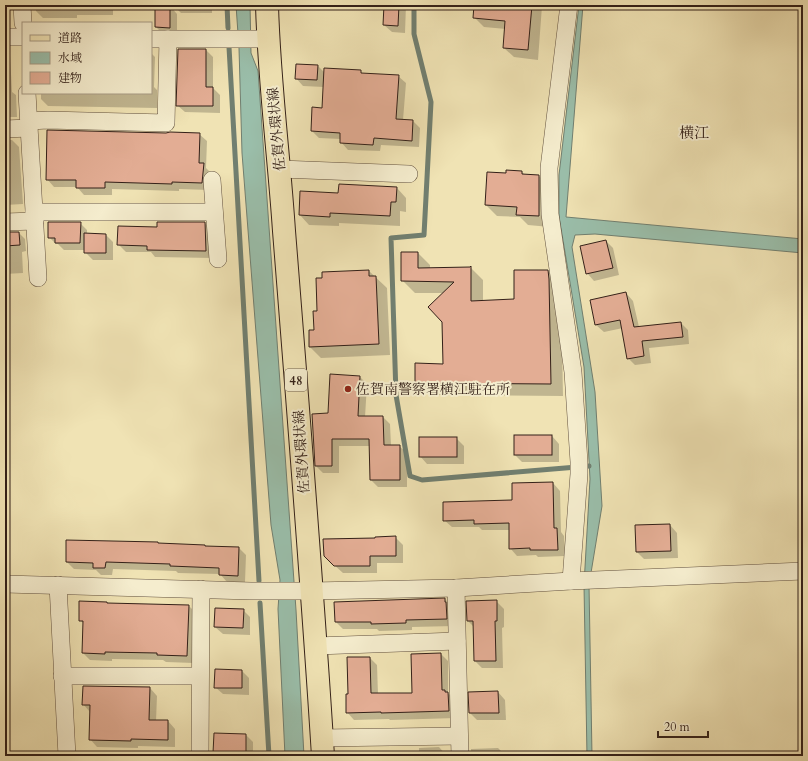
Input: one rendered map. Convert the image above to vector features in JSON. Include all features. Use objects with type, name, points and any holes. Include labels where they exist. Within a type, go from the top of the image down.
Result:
[{"type":"main road","name":"佐賀外環状線","points":[[267,5],[261,39],[280,169],[308,591],[316,646],[322,747]]},
{"type":"street","points":[[22,5],[23,22]]},
{"type":"street","points":[[569,5],[550,168],[550,214],[573,372],[579,468],[582,580]]},
{"type":"street","points":[[5,36],[22,37]]},
{"type":"street","points":[[152,39],[261,39]]},
{"type":"street","points":[[5,129],[48,120],[166,123],[168,39]]},
{"type":"street","points":[[27,94],[38,278]]},
{"type":"street","points":[[280,169],[409,174]]},
{"type":"street","points":[[212,180],[218,259]]},
{"type":"street","points":[[5,222],[34,216],[214,212]]},
{"type":"street","points":[[5,584],[201,590],[308,591],[456,588],[582,580],[803,570]]},
{"type":"street","points":[[58,585],[67,756]]},
{"type":"street","points":[[456,588],[460,756]]},
{"type":"street","points":[[200,756],[201,590]]},
{"type":"street","points":[[316,646],[458,641]]},
{"type":"street","points":[[62,676],[200,676]]},
{"type":"street","points":[[322,747],[459,736]]},
{"type":"water","points":[[236,5],[250,5],[251,53],[258,71],[296,610],[304,756],[285,756],[278,609],[280,580],[271,525],[242,153],[239,48]]},
{"type":"water","points":[[579,5],[583,5],[566,217],[803,239],[803,253],[595,234],[575,235],[572,247],[595,392],[602,506],[589,585],[592,756],[587,756],[584,585],[590,479],[584,367],[559,216],[559,175]]},
{"type":"building","points":[[155,5],[170,5],[170,28],[155,27]]},
{"type":"building","points":[[384,5],[399,5],[398,26],[383,25]]},
{"type":"building","points":[[474,5],[532,5],[528,50],[503,48],[505,21],[473,18]]},
{"type":"building","points":[[178,49],[206,49],[206,87],[213,87],[213,106],[176,106]]},
{"type":"building","points":[[296,64],[318,65],[317,80],[295,79]]},
{"type":"building","points":[[324,68],[361,70],[361,73],[399,75],[396,119],[413,120],[412,141],[374,138],[373,145],[340,143],[340,133],[311,131],[312,107],[322,108]]},
{"type":"building","points":[[47,130],[200,133],[199,163],[204,163],[202,183],[172,182],[172,184],[105,182],[105,188],[76,188],[76,180],[46,180]]},
{"type":"building","points":[[506,170],[522,171],[522,174],[539,175],[539,216],[516,215],[517,207],[485,205],[487,172],[506,173]]},
{"type":"building","points":[[339,184],[397,187],[396,202],[391,202],[390,216],[330,213],[330,217],[299,215],[300,191],[338,193]]},
{"type":"building","points":[[48,222],[81,222],[80,243],[55,243],[55,238],[48,238]]},
{"type":"building","points":[[157,222],[205,222],[206,251],[147,250],[147,246],[117,245],[118,226],[157,227]]},
{"type":"building","points":[[5,232],[19,232],[20,245],[5,246]]},
{"type":"building","points":[[84,233],[106,234],[106,253],[84,253]]},
{"type":"building","points":[[606,240],[613,268],[586,274],[580,246]]},
{"type":"building","points":[[401,252],[418,252],[418,268],[471,266],[471,301],[514,299],[514,270],[548,270],[551,384],[415,383],[415,363],[443,364],[442,322],[428,307],[454,282],[401,281]]},
{"type":"building","points":[[369,270],[369,276],[376,276],[379,344],[309,347],[309,330],[314,330],[313,311],[317,311],[316,278],[322,278],[322,272]]},
{"type":"building","points":[[626,292],[634,327],[681,322],[683,337],[642,341],[644,356],[627,359],[620,320],[595,325],[590,300]]},
{"type":"building","points":[[330,374],[360,376],[358,416],[383,416],[384,445],[400,445],[400,480],[370,480],[369,439],[332,439],[332,466],[315,466],[312,414],[328,413]]},
{"type":"building","points":[[514,435],[552,435],[552,455],[514,455]]},
{"type":"building","points":[[419,437],[457,437],[457,457],[419,457]]},
{"type":"building","points":[[553,482],[554,528],[557,528],[558,550],[530,550],[530,548],[509,549],[509,523],[474,524],[474,520],[443,521],[443,502],[512,500],[512,483]]},
{"type":"building","points":[[670,524],[671,551],[636,552],[635,525]]},
{"type":"building","points":[[396,536],[396,556],[370,556],[370,566],[334,566],[324,556],[323,539]]},
{"type":"building","points":[[66,540],[158,542],[239,547],[238,576],[219,575],[219,568],[170,566],[170,564],[106,562],[105,568],[93,568],[93,563],[66,562]]},
{"type":"building","points":[[445,598],[447,619],[406,620],[406,623],[371,624],[371,622],[335,622],[334,602]]},
{"type":"building","points":[[497,600],[497,621],[495,621],[496,661],[474,661],[473,621],[467,621],[466,601]]},
{"type":"building","points":[[79,601],[189,605],[187,656],[157,655],[157,653],[82,653],[83,621],[79,621]]},
{"type":"building","points":[[215,608],[244,609],[243,628],[214,627]]},
{"type":"building","points":[[441,653],[442,690],[448,692],[449,711],[346,713],[346,694],[348,694],[347,657],[370,657],[371,693],[412,693],[411,654]]},
{"type":"building","points":[[215,669],[242,670],[242,688],[214,688]]},
{"type":"building","points":[[83,686],[150,687],[149,720],[168,720],[168,740],[89,740],[90,705],[82,705]]},
{"type":"building","points":[[498,691],[499,713],[469,713],[468,692]]},
{"type":"building","points":[[214,733],[246,734],[246,754],[213,753]]},
{"type":"waterway","points":[[227,5],[228,28]]},
{"type":"waterway","points":[[414,5],[414,34],[431,102],[424,235],[391,238],[396,395],[410,476],[422,480],[589,466]]},
{"type":"waterway","points":[[229,47],[259,581]]},
{"type":"waterway","points":[[260,603],[269,756]]},
{"type":"place","name":"佐賀南警察署横江駐在所","points":[[348,389]]},
{"type":"district","name":"横江","points":[[694,133]]}]
